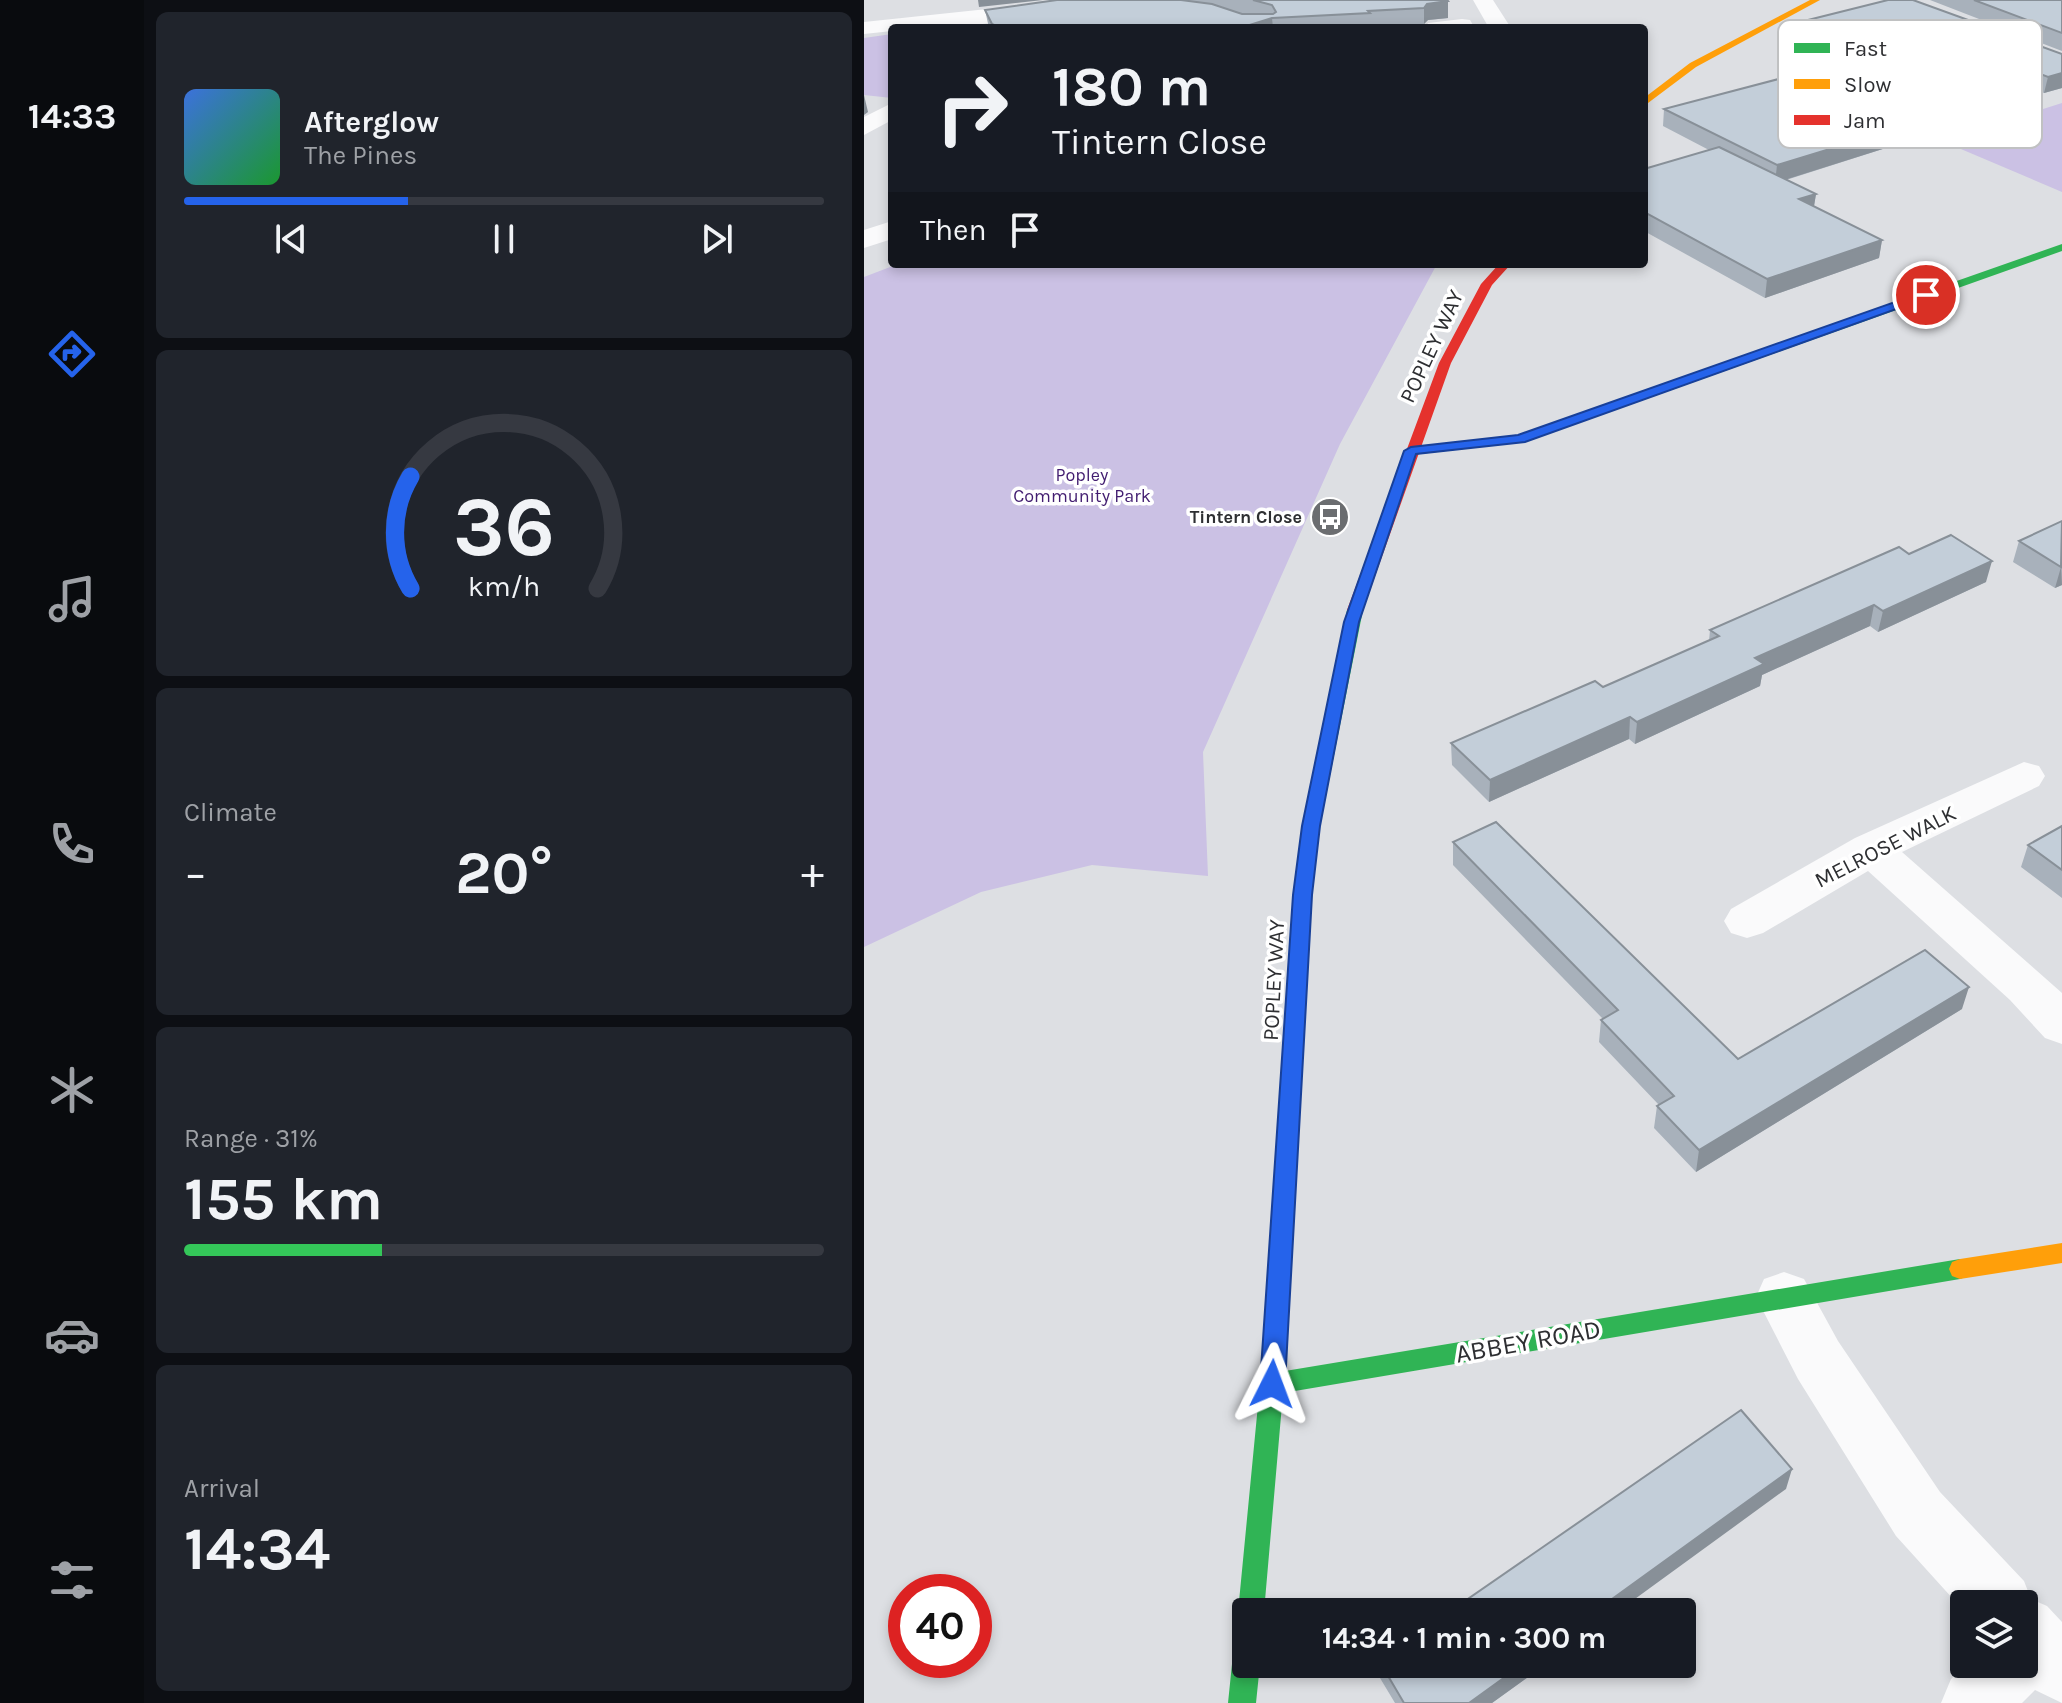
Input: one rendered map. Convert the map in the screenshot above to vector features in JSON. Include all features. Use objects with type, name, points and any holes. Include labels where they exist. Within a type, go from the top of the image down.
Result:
[{"type":"street","points":[[864,28],[976,8],[1103,0]]},
{"type":"street","points":[[1483,0],[1498,24]]},
{"type":"street","points":[[1657,69],[1787,8],[1815,0]]},
{"type":"street","points":[[1648,100],[1693,65],[1815,0]]},
{"type":"street","points":[[864,105],[888,108]]},
{"type":"street","points":[[864,128],[888,112]]},
{"type":"street","points":[[864,240],[888,231]]},
{"type":"street","points":[[1411,451],[1520,439],[2062,247]]},
{"type":"street","name":"POPLEY WAY","points":[[1487,284],[1489,268]]},
{"type":"street","name":"POPLEY WAY","points":[[1252,1598],[1272,1384],[1302,895],[1311,826],[1351,622],[1445,363],[1487,284],[1501,268]]},
{"type":"street","name":"MELROSE WALK","points":[[1747,921],[1871,849],[2024,776]]},
{"type":"street","points":[[1871,849],[2027,987],[2062,1025]]},
{"type":"street","name":"ABBEY ROAD","points":[[1272,1384],[2062,1253]]},
{"type":"street","points":[[1784,1297],[1818,1360],[1918,1514],[1982,1590]]},
{"type":"street","points":[[1242,1703],[1245,1678]]},
{"type":"street","points":[[1975,1703],[1997,1678]]},
{"type":"green space","points":[[888,35],[888,98],[864,95],[864,38]]},
{"type":"green space","points":[[2062,103],[2062,192],[1958,148],[2042,148],[2042,109]]},
{"type":"green space","name":"Popley Community Park","points":[[888,268],[1435,268],[1340,444],[1203,752],[1208,876],[1092,865],[981,892],[864,947],[864,277]]},
{"type":"building","points":[[1057,0],[1181,0],[1212,4],[1242,14],[1273,14],[1276,12],[1272,5],[1253,0],[1448,1],[1427,4],[1424,8],[1272,18],[1253,24],[992,24],[985,10]]},
{"type":"building","points":[[1888,0],[1913,0],[1968,20],[1808,20]]},
{"type":"building","points":[[1974,0],[2062,0],[2062,33],[2042,26],[2042,20],[2027,20]]},
{"type":"building","points":[[2042,47],[2062,54],[2062,73],[2048,77],[2042,75]]},
{"type":"building","points":[[1778,79],[1778,148],[1833,148],[1777,165],[1664,109]]},
{"type":"building","points":[[1719,147],[1816,194],[1799,199],[1882,240],[1767,279],[1648,214],[1648,168]]},
{"type":"building","points":[[2062,521],[2061,567],[2019,541]]},
{"type":"building","points":[[1951,535],[1992,561],[1883,611],[1874,605],[1755,658],[1764,664],[1637,722],[1630,717],[1490,780],[1451,743],[1595,681],[1603,687],[1719,636],[1710,630],[1899,547],[1909,554]]},
{"type":"building","points":[[1496,822],[1738,1059],[1925,950],[1969,987],[1699,1150],[1657,1106],[1674,1096],[1601,1020],[1618,1010],[1453,842]]},
{"type":"building","points":[[2062,826],[2062,870],[2028,845]]},
{"type":"building","points":[[1741,1410],[1792,1469],[1613,1598],[1469,1598]]},
{"type":"building","points":[[1389,1678],[1504,1678],[1469,1703],[1404,1703]]},
{"type":"traffic: fast","points":[[1411,451],[1520,439],[2062,247]]},
{"type":"traffic: fast","points":[[1252,1598],[1272,1384],[1302,895],[1311,826],[1355,610]]},
{"type":"traffic: fast","points":[[1272,1384],[1960,1269]]},
{"type":"traffic: fast","points":[[1242,1703],[1245,1678]]},
{"type":"traffic: slow","points":[[1778,20],[1816,0]]},
{"type":"traffic: slow","points":[[1648,100],[1693,65],[1778,20]]},
{"type":"traffic: slow","points":[[1960,1269],[2062,1253]]},
{"type":"traffic: jam","points":[[1355,610],[1445,363],[1487,284],[1501,268]]},
{"type":"place","name":"Tintern Close","points":[[1330,517]]},
{"type":"route","points":[[1272,1384],[1302,895],[1311,826],[1351,622],[1411,451],[1520,439],[1926,295]]}]
